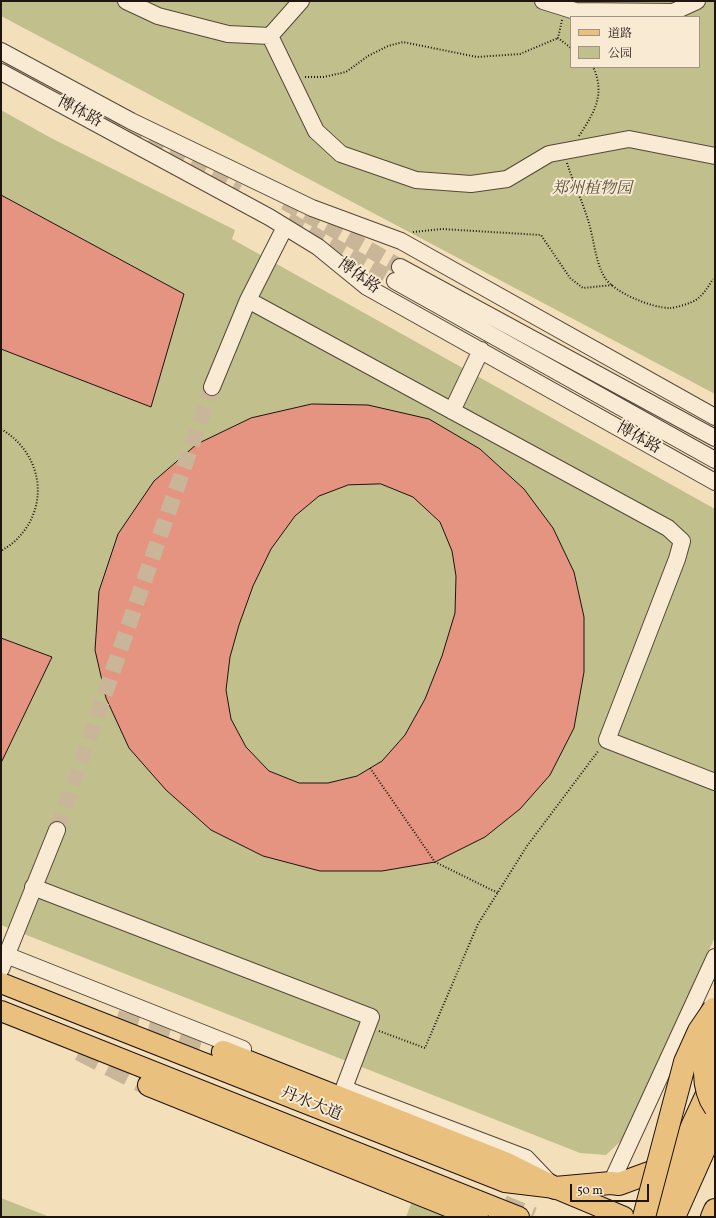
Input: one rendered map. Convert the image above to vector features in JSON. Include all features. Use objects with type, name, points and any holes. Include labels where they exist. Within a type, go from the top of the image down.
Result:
[{"type":"highway","points":[[715,1008],[705,1064],[706,1085],[711,1102],[715,1108]]},
{"type":"highway","points":[[644,1217],[685,1062],[699,1031],[715,1008]]},
{"type":"highway","points":[[223,1052],[507,1164],[555,1188],[611,1183],[619,1184],[680,1162]]},
{"type":"highway","points":[[662,1217],[689,1133],[715,1076]]},
{"type":"highway","points":[[148,1085],[477,1217]]},
{"type":"highway","points":[[674,1217],[715,1125]]},
{"type":"highway","points":[[712,1217],[715,1210]]},
{"type":"main road","name":"丹水大道","points":[[1,983],[505,1182],[555,1188],[624,1217]]},
{"type":"main road","name":"丹水大道","points":[[1,1011],[519,1217]]},
{"type":"main road","points":[[662,1217],[715,1102]]},
{"type":"street","points":[[126,1],[158,16],[221,33],[270,36]]},
{"type":"street","points":[[270,36],[301,1]]},
{"type":"street","points":[[543,1],[575,11],[673,12],[697,1]]},
{"type":"street","points":[[270,36],[316,131],[341,154],[416,180],[471,184],[507,179],[549,154],[629,139],[715,156]]},
{"type":"street","name":"博体路","points":[[1,51],[132,121],[312,208],[403,243],[715,417]]},
{"type":"street","name":"博体路","points":[[1,72],[130,141],[285,227],[318,247],[367,287],[715,482]]},
{"type":"street","points":[[212,387],[248,300],[285,227]]},
{"type":"street","points":[[715,438],[397,274],[715,460]]},
{"type":"street","points":[[248,300],[668,528],[682,541],[677,559],[607,740],[715,782]]},
{"type":"street","points":[[452,411],[481,350]]},
{"type":"street","points":[[57,830],[3,959],[526,1158],[555,1188]]},
{"type":"street","points":[[34,887],[371,1017],[344,1088]]},
{"type":"street","points":[[611,1183],[715,957]]},
{"type":"path","points":[[558,38],[564,7]]},
{"type":"path","points":[[558,38],[570,47]]},
{"type":"path","points":[[289,76],[324,76],[346,72],[368,56],[388,46],[403,42],[477,57],[520,54],[558,38]]},
{"type":"path","points":[[593,68],[597,76],[599,98],[592,117],[570,150],[567,163],[573,184],[585,209],[606,278],[633,300],[670,308],[695,301],[707,290],[713,279]]},
{"type":"path","points":[[403,243],[412,232],[442,228],[541,235],[570,278],[583,288],[613,285]]},
{"type":"path","points":[[1,429],[13,436],[28,454],[37,475],[38,498],[32,520],[18,538],[1,550]]},
{"type":"path","points":[[368,1027],[425,1048],[478,924],[527,846],[607,740]]},
{"type":"path","points":[[370,768],[435,862],[498,893]]},
{"type":"green space","name":"郑州植物园","points":[[1,1],[715,1],[715,394],[1,16]]},
{"type":"green space","points":[[1,110],[51,138],[235,230],[232,239],[715,509],[715,937],[624,1138],[606,1155],[580,1153],[1,925]]},
{"type":"green space","points":[[1,1198],[50,1217],[1,1217]]},
{"type":"green space","points":[[412,1201],[453,1217],[406,1217]]},
{"type":"building","points":[[1,195],[184,294],[151,407],[1,349]]},
{"type":"building","points":[[312,404],[368,405],[429,419],[480,449],[524,489],[553,528],[574,572],[584,617],[584,672],[574,728],[550,775],[520,809],[485,837],[435,862],[382,871],[320,871],[263,856],[211,830],[166,790],[129,748],[106,698],[95,650],[99,591],[118,534],[154,481],[197,444],[251,418]],"holes":[[[381,484],[413,497],[440,522],[452,551],[456,576],[455,613],[442,656],[425,699],[405,735],[382,761],[357,776],[328,783],[299,783],[269,771],[246,747],[231,719],[226,690],[230,657],[239,625],[253,586],[271,549],[295,516],[319,496],[348,485]]]},
{"type":"building","points":[[1,638],[52,657],[1,763]]},
{"type":"tunnel","points":[[86,105],[238,192]]},
{"type":"tunnel","points":[[285,202],[400,267]]},
{"type":"tunnel","points":[[288,220],[395,281]]},
{"type":"tunnel","points":[[57,830],[212,387]]},
{"type":"tunnel","points":[[116,1021],[223,1052]]},
{"type":"tunnel","points":[[80,1050],[149,1085]]},
{"type":"tunnel","points":[[503,1205],[533,1217]]}]
